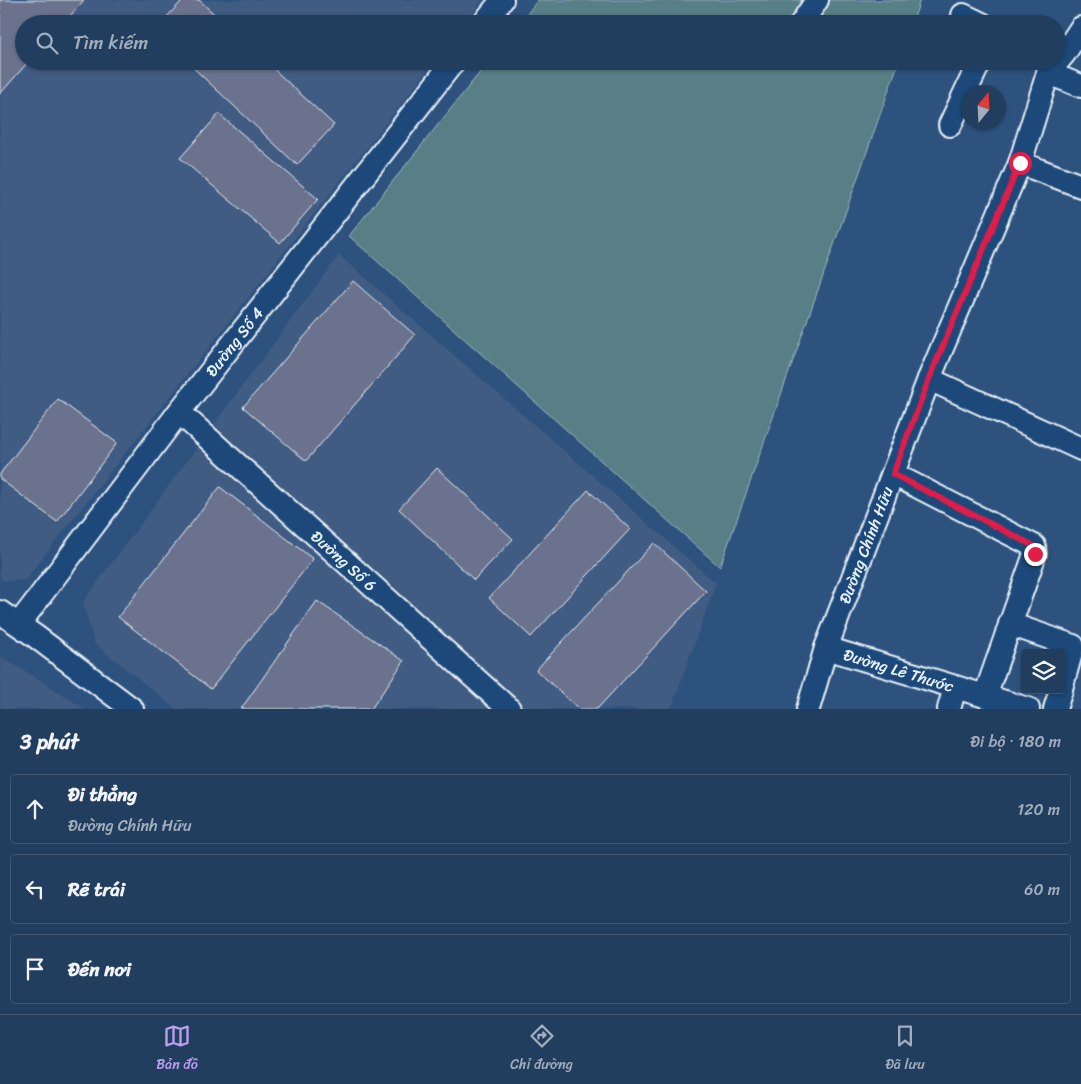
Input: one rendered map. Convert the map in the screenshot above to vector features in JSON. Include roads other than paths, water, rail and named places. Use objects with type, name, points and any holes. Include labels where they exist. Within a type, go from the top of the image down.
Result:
[{"type":"street","points":[[490,15],[502,0]]},
{"type":"street","points":[[807,15],[817,0]]},
{"type":"street","name":"Đường Chính Hữu","points":[[1066,46],[1081,28]]},
{"type":"street","name":"Đường Số 4","points":[[27,630],[179,412],[447,70]]},
{"type":"street","points":[[950,126],[976,70]]},
{"type":"street","name":"Đường Chính Hữu","points":[[808,709],[826,648],[929,379],[1020,163],[1050,70]]},
{"type":"street","points":[[1048,73],[1081,86]]},
{"type":"street","points":[[1020,163],[1081,186]]},
{"type":"street","points":[[929,379],[1081,449]]},
{"type":"street","name":"Đường Số 6","points":[[179,412],[509,709]]},
{"type":"street","points":[[893,474],[1034,546],[1035,554],[985,696]]},
{"type":"street","points":[[0,612],[132,709]]},
{"type":"street","points":[[1010,624],[1073,646],[1066,671]]},
{"type":"street","name":"Đường Lê Thước","points":[[826,648],[1028,709]]},
{"type":"street","points":[[949,709],[955,687]]},
{"type":"street","points":[[1055,709],[1060,694]]}]
